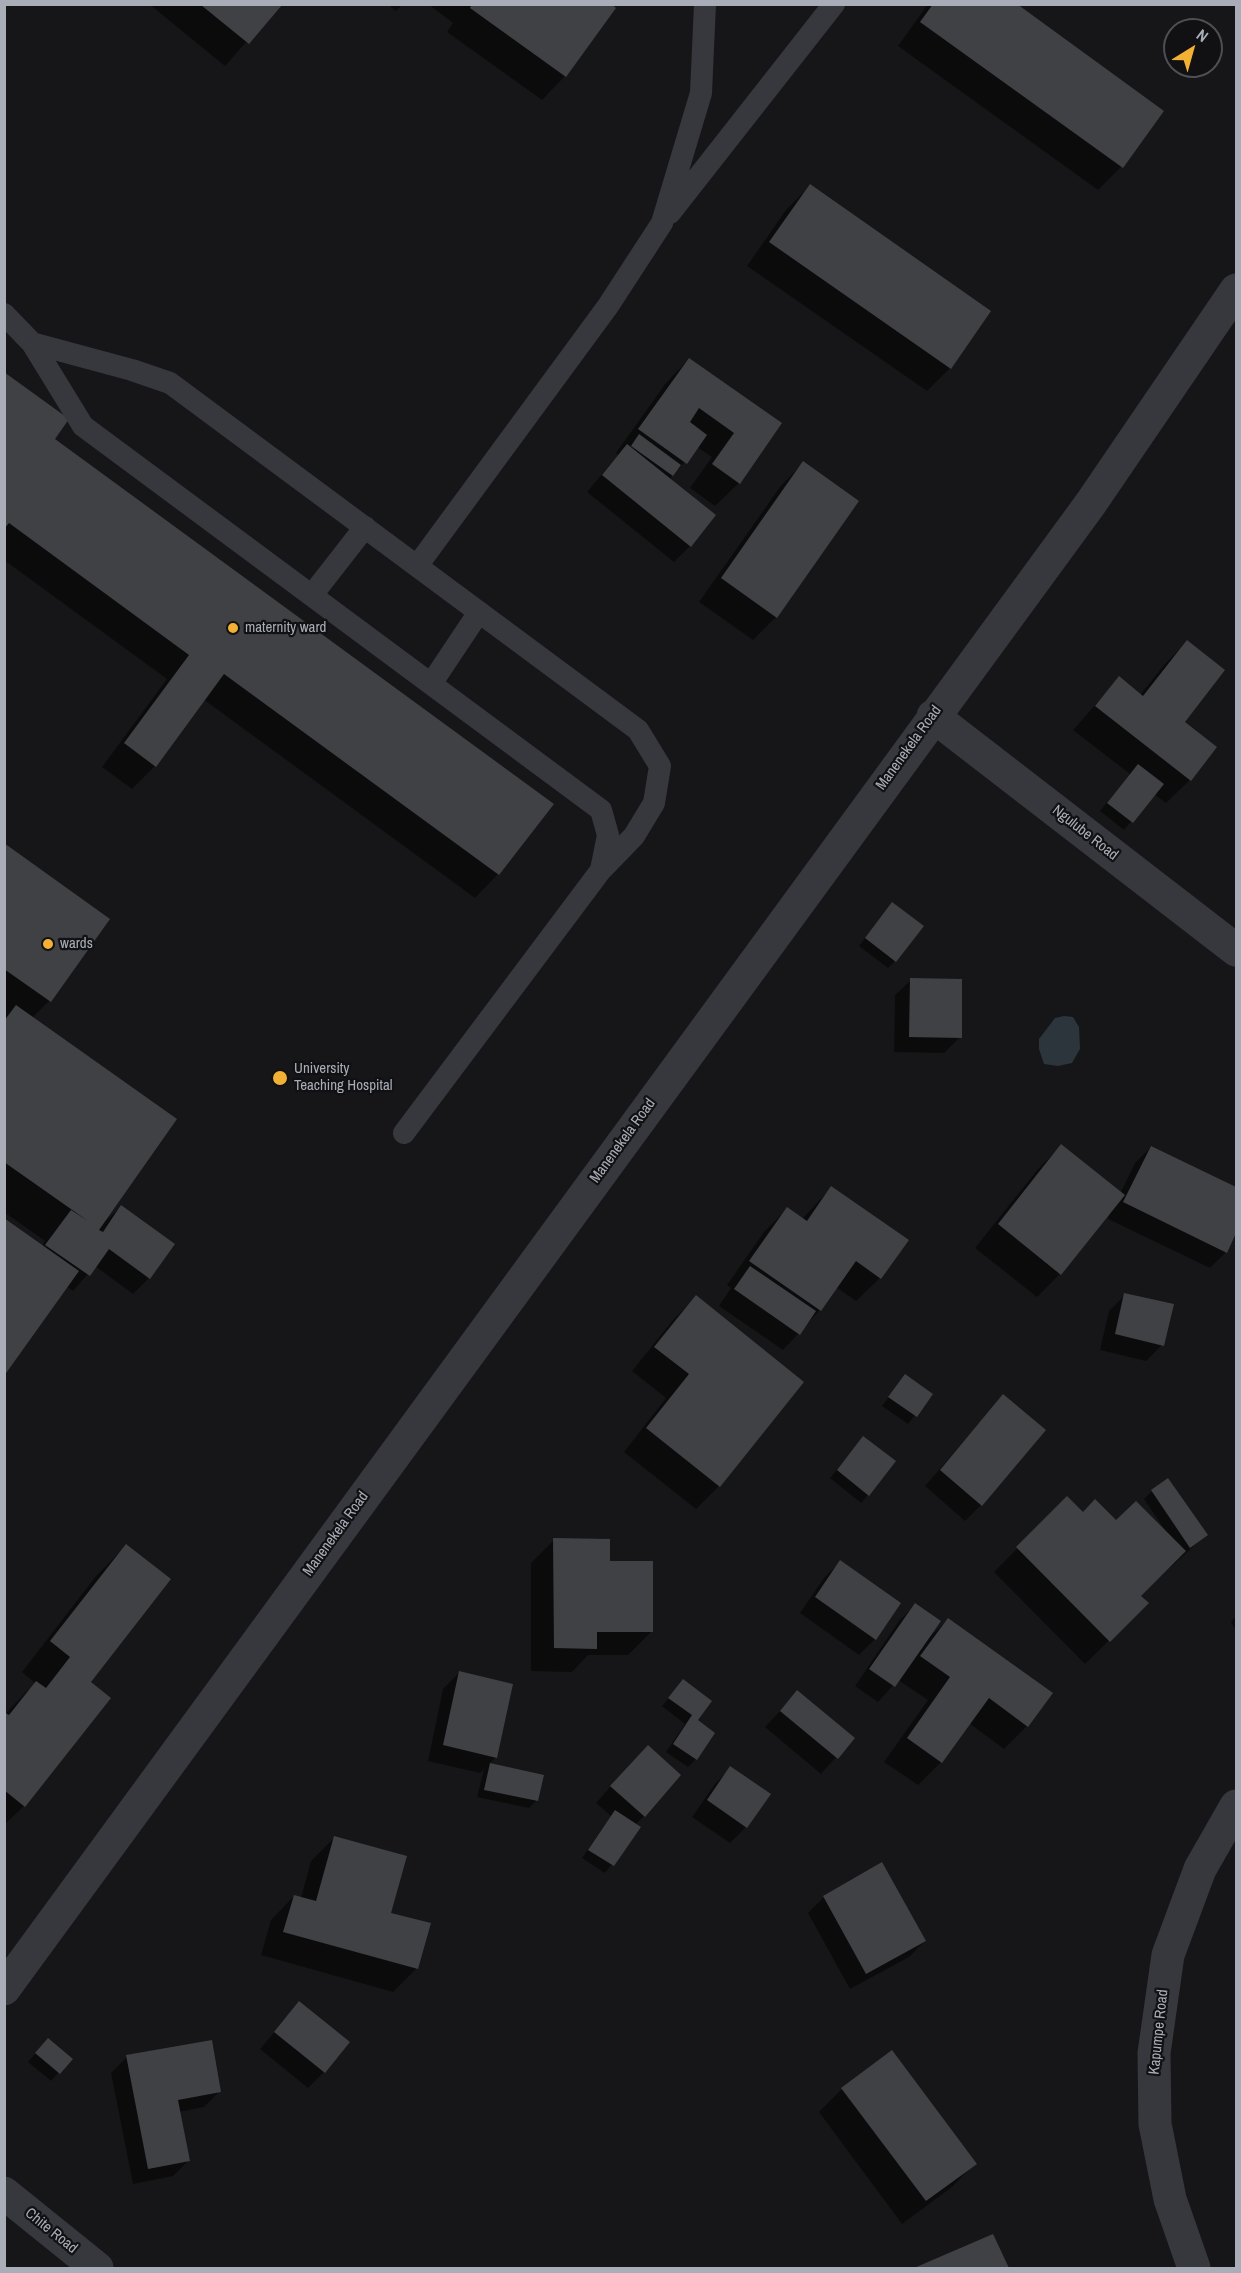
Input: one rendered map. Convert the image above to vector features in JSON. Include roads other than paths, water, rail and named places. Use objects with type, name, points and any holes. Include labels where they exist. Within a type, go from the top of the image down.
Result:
[{"type":"street","name":"Manenekela Road","points":[[4,1989],[1091,503],[1236,290]]},
{"type":"street","name":"Ngulube Road","points":[[933,716],[1236,950]]},
{"type":"street","name":"Kapumpe Road","points":[[1194,2268],[1170,2199],[1155,2124],[1154,2053],[1168,1955],[1200,1869],[1236,1806]]},
{"type":"street","name":"Chite Road","points":[[4,2193],[97,2268]]},
{"type":"lane","points":[[662,223],[701,93],[705,4]]},
{"type":"lane","points":[[417,566],[608,306],[662,223],[834,4]]},
{"type":"lane","points":[[4,314],[32,344],[83,426],[601,810],[608,835],[602,870]]},
{"type":"lane","points":[[32,344],[132,370],[170,383],[638,730],[660,766],[654,803],[634,836],[602,870],[404,1133]]},
{"type":"lane","points":[[312,595],[365,527]]},
{"type":"lane","points":[[431,684],[479,612]]},
{"type":"place","name":"maternity ward","points":[[233,628]]},
{"type":"place","name":"wards","points":[[48,944]]},
{"type":"place","name":"University Teaching Hospital","points":[[280,1078]]}]
